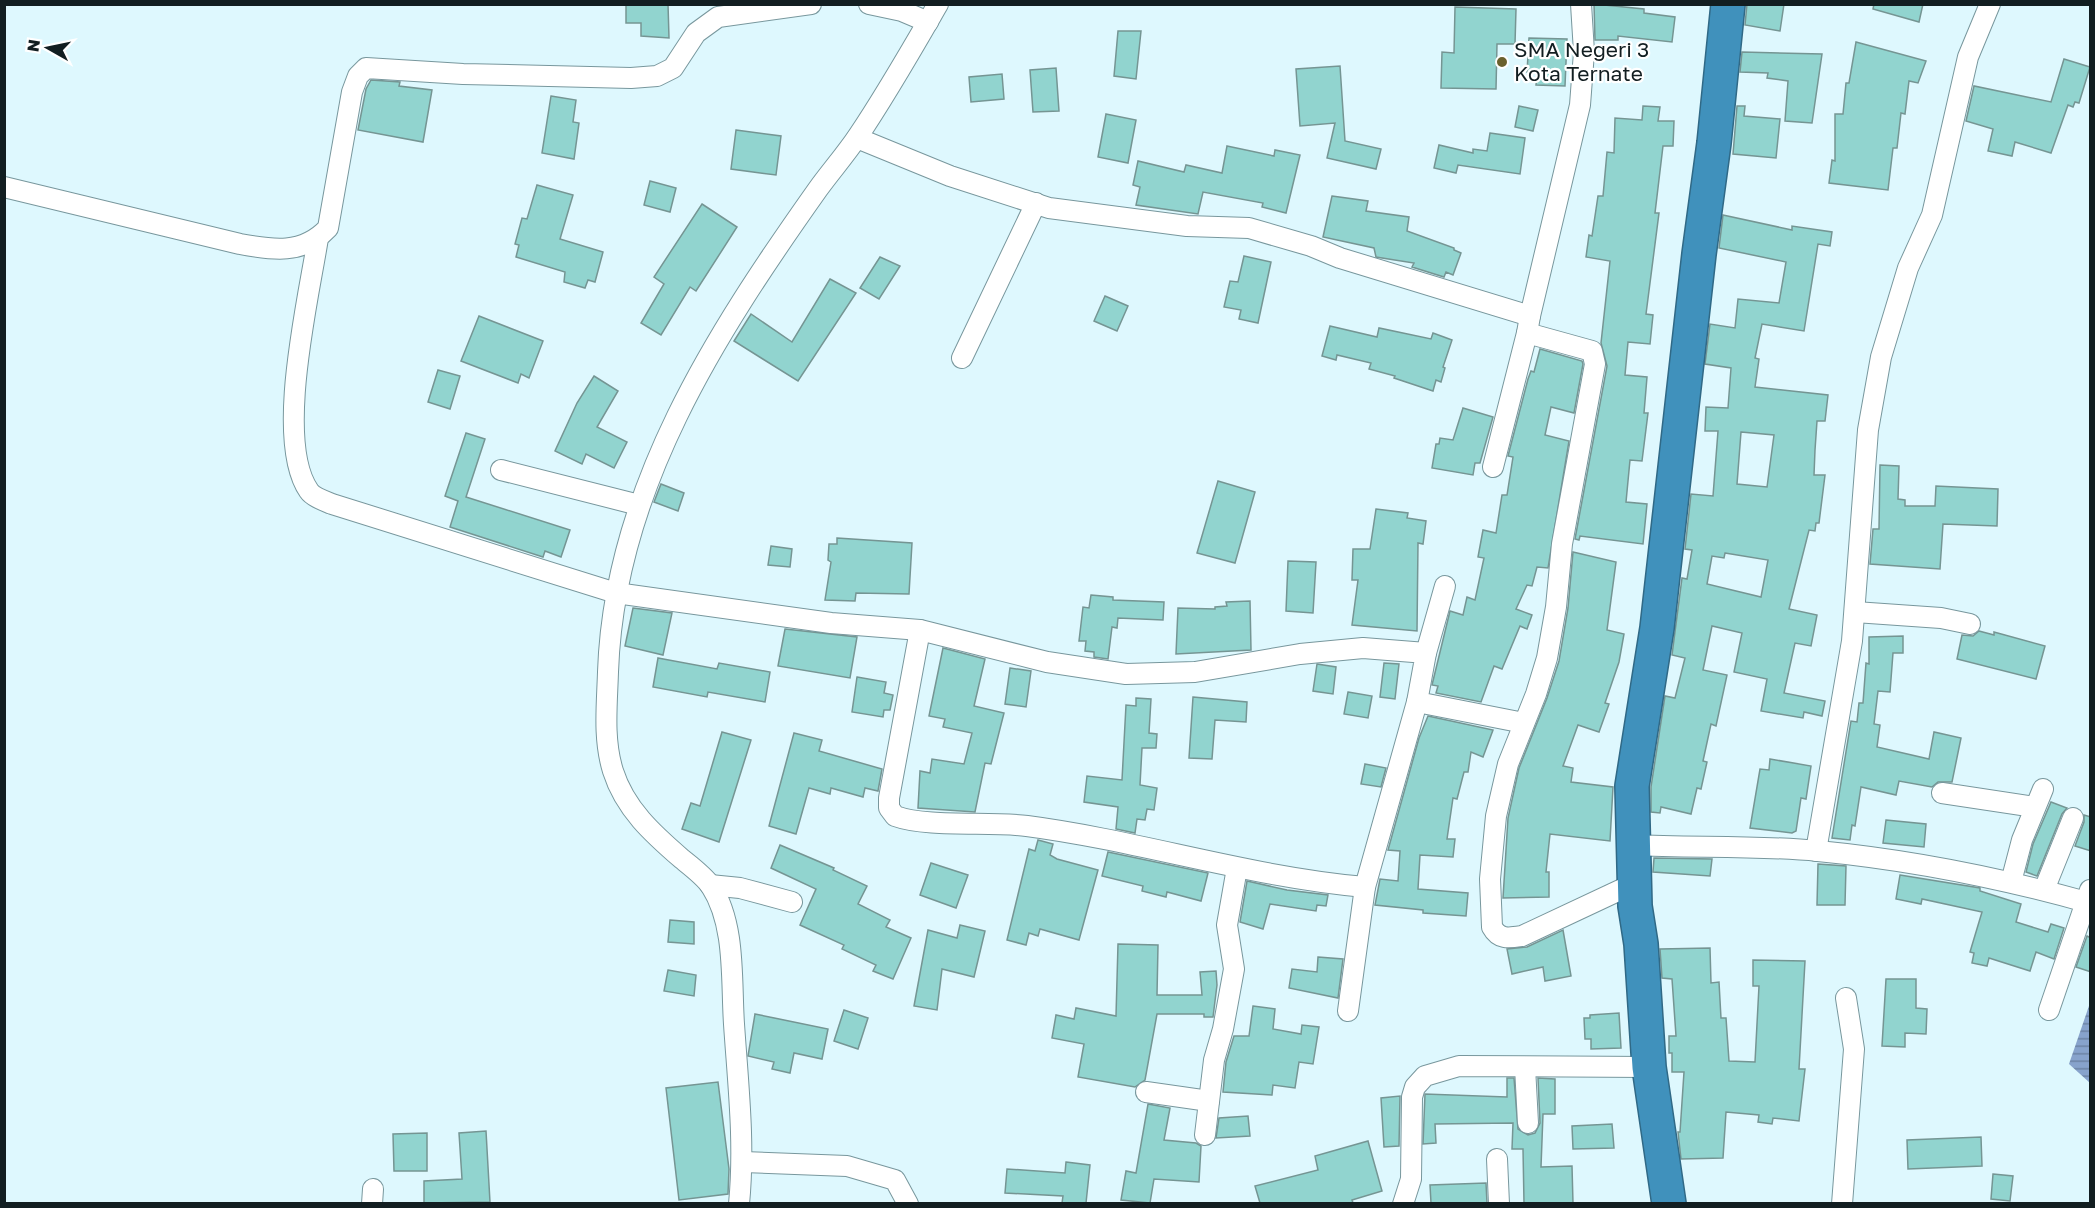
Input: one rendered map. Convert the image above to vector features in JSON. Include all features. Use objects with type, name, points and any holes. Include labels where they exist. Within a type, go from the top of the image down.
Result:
[{"type":"highway","points":[[1669,1203],[1649,1066],[1641,944],[1635,895],[1632,786],[1658,616],[1699,254],[1714,143],[1728,4]]},
{"type":"street","points":[[4,187],[273,250],[298,246],[318,238],[327,228],[352,92],[357,76],[366,68],[463,74],[631,78],[657,76],[673,68],[696,33],[718,18],[811,4]]},
{"type":"street","points":[[869,4],[902,11],[928,22]]},
{"type":"street","points":[[739,1203],[743,1162],[731,962],[722,912],[711,885],[639,818],[626,801],[612,769],[606,726],[609,649],[616,593],[639,505],[655,460],[710,352],[818,190],[857,138],[938,4]]},
{"type":"street","points":[[1493,467],[1580,105],[1584,52],[1581,4]]},
{"type":"street","points":[[1816,851],[1855,612],[1868,430],[1881,357],[1908,268],[1932,214],[1968,57],[1990,4]]},
{"type":"street","points":[[857,138],[951,176],[1049,208],[1186,226],[1249,228],[1529,324],[1587,348],[1595,355],[1562,544],[1548,650],[1536,694],[1505,774],[1496,816],[1490,879],[1490,919],[1495,932],[1509,938],[1522,936],[1635,895]]},
{"type":"street","points":[[962,358],[1036,203]]},
{"type":"street","points":[[318,238],[295,389],[295,444],[299,473],[310,493],[332,504],[616,593],[831,623],[920,630],[1047,662],[1126,674],[1195,672],[1300,654],[1363,648],[1426,653]]},
{"type":"street","points":[[501,470],[639,505]]},
{"type":"street","points":[[1348,1011],[1365,886],[1417,702],[1426,653],[1445,586]]},
{"type":"street","points":[[1855,612],[1941,618],[1970,624]]},
{"type":"street","points":[[920,630],[889,798],[889,808],[895,816],[1026,826],[1237,868],[1365,886]]},
{"type":"street","points":[[1417,702],[1524,723]]},
{"type":"street","points":[[2011,882],[2022,840],[2043,789]]},
{"type":"street","points":[[1942,793],[2035,807]]},
{"type":"street","points":[[2044,890],[2073,818]]},
{"type":"street","points":[[1632,844],[1816,851],[1923,864],[2089,898],[2049,1010]]},
{"type":"street","points":[[1205,1135],[1214,1060],[1223,1029],[1233,969],[1227,925],[1237,868]]},
{"type":"street","points":[[711,885],[740,888],[792,902]]},
{"type":"street","points":[[1842,1203],[1854,1049],[1846,998]]},
{"type":"street","points":[[1402,1203],[1411,1179],[1412,1097],[1420,1081],[1440,1070],[1459,1066],[1649,1066]]},
{"type":"street","points":[[1525,1067],[1528,1123]]},
{"type":"street","points":[[1146,1092],[1209,1101]]},
{"type":"street","points":[[1497,1159],[1499,1203]]},
{"type":"street","points":[[743,1162],[846,1166],[894,1180],[908,1203]]},
{"type":"water","points":[[2090,1003],[2090,1083],[2069,1064]]},
{"type":"building","points":[[626,4],[668,4],[669,38],[641,36],[641,23],[626,23]]},
{"type":"building","points":[[1594,4],[1644,9],[1644,13],[1675,17],[1672,42],[1618,36],[1618,40],[1595,40]]},
{"type":"building","points":[[1747,4],[1784,4],[1780,31],[1745,25]]},
{"type":"building","points":[[1874,4],[1923,4],[1919,22],[1873,9]]},
{"type":"building","points":[[1455,7],[1516,9],[1515,44],[1497,44],[1496,89],[1441,88],[1442,52],[1454,53]]},
{"type":"building","points":[[1118,31],[1141,31],[1136,79],[1114,76]]},
{"type":"building","points":[[1529,38],[1567,39],[1565,86],[1536,85],[1537,72],[1527,72]]},
{"type":"building","points":[[1856,42],[1926,61],[1918,83],[1909,81],[1905,114],[1901,113],[1897,148],[1893,148],[1888,190],[1829,183],[1832,160],[1835,161],[1835,114],[1843,114],[1846,83],[1849,83]]},
{"type":"building","points":[[1742,52],[1822,54],[1812,123],[1785,121],[1788,81],[1767,78],[1768,73],[1740,72]]},
{"type":"building","points":[[2064,59],[2090,67],[2079,103],[2075,102],[2073,107],[2068,105],[2051,153],[2015,142],[2012,156],[1988,151],[1993,129],[1966,121],[1974,86],[2051,102]]},
{"type":"building","points":[[1340,66],[1345,141],[1381,149],[1376,169],[1327,158],[1335,123],[1300,126],[1296,69]]},
{"type":"building","points":[[1056,68],[1059,111],[1033,112],[1030,70]]},
{"type":"building","points":[[1002,74],[1004,99],[971,102],[969,77]]},
{"type":"building","points":[[371,80],[400,82],[399,86],[432,90],[423,142],[358,130],[366,89]]},
{"type":"building","points":[[551,96],[576,100],[573,122],[579,123],[574,159],[542,153]]},
{"type":"building","points":[[1519,106],[1538,110],[1533,131],[1515,127]]},
{"type":"building","points":[[1643,106],[1660,107],[1658,121],[1674,121],[1673,146],[1663,146],[1655,213],[1659,213],[1646,314],[1653,315],[1650,344],[1628,342],[1625,375],[1647,377],[1644,413],[1648,413],[1642,461],[1630,460],[1626,502],[1647,504],[1643,544],[1580,536],[1579,540],[1575,539],[1607,366],[1601,343],[1610,261],[1586,257],[1589,235],[1592,236],[1598,196],[1603,196],[1607,152],[1614,153],[1615,118],[1642,120]]},
{"type":"building","points":[[1737,106],[1745,106],[1744,116],[1780,119],[1776,158],[1733,154]]},
{"type":"building","points":[[1106,114],[1136,120],[1128,163],[1098,157]]},
{"type":"building","points":[[736,130],[781,136],[776,175],[731,169]]},
{"type":"building","points":[[1490,133],[1525,138],[1520,174],[1458,165],[1456,173],[1434,168],[1439,145],[1473,153],[1473,149],[1487,151]]},
{"type":"building","points":[[1227,146],[1274,156],[1275,150],[1300,155],[1286,213],[1262,207],[1263,203],[1203,192],[1198,214],[1136,205],[1140,187],[1133,185],[1138,161],[1184,172],[1186,165],[1222,173]]},
{"type":"building","points":[[650,181],[676,188],[670,212],[644,205]]},
{"type":"building","points":[[537,185],[573,195],[560,239],[603,252],[595,282],[588,280],[585,288],[564,282],[565,272],[516,257],[519,245],[515,244],[522,218],[527,219]]},
{"type":"building","points":[[1332,196],[1368,201],[1366,211],[1409,217],[1407,231],[1454,248],[1461,253],[1453,275],[1446,272],[1444,277],[1412,267],[1414,263],[1376,257],[1374,248],[1323,237]]},
{"type":"building","points":[[702,204],[737,227],[696,291],[690,287],[661,335],[641,323],[664,284],[654,277]]},
{"type":"building","points":[[1723,215],[1792,230],[1792,226],[1832,232],[1830,246],[1818,244],[1804,331],[1762,324],[1755,358],[1759,359],[1755,387],[1828,395],[1825,421],[1817,421],[1814,475],[1825,475],[1819,523],[1816,523],[1815,531],[1809,530],[1789,609],[1817,615],[1811,646],[1795,643],[1784,693],[1825,701],[1822,716],[1804,712],[1803,718],[1761,711],[1767,679],[1734,672],[1742,633],[1712,626],[1703,670],[1727,675],[1716,726],[1711,724],[1703,761],[1707,762],[1701,789],[1697,788],[1691,814],[1661,807],[1660,813],[1651,812],[1651,787],[1665,696],[1675,698],[1685,658],[1672,655],[1682,578],[1687,579],[1692,550],[1685,549],[1691,494],[1713,496],[1718,431],[1705,431],[1706,407],[1728,408],[1731,368],[1705,364],[1710,324],[1735,328],[1738,299],[1779,303],[1786,262],[1719,248]],"holes":[[[1741,432],[1774,435],[1767,487],[1737,484]],[[1725,553],[1768,560],[1761,597],[1707,584],[1712,556],[1724,558]]]},
{"type":"building","points":[[1244,256],[1271,262],[1258,323],[1239,319],[1241,310],[1224,307],[1230,281],[1238,282]]},
{"type":"building","points":[[880,257],[900,266],[879,299],[860,288]]},
{"type":"building","points":[[830,279],[856,293],[798,381],[734,341],[751,314],[792,342]]},
{"type":"building","points":[[1105,296],[1128,306],[1117,331],[1094,321]]},
{"type":"building","points":[[479,316],[543,341],[529,378],[521,374],[518,383],[461,361]]},
{"type":"building","points":[[1330,326],[1377,337],[1379,328],[1431,339],[1433,333],[1452,340],[1443,367],[1445,368],[1441,382],[1436,380],[1433,391],[1394,378],[1395,376],[1369,369],[1371,363],[1337,355],[1336,360],[1322,356]]},
{"type":"building","points":[[1540,349],[1582,361],[1583,364],[1574,413],[1551,407],[1545,435],[1569,441],[1548,568],[1537,567],[1532,586],[1527,585],[1516,609],[1532,615],[1527,629],[1520,626],[1502,669],[1494,666],[1481,702],[1436,693],[1438,686],[1432,685],[1450,611],[1463,615],[1467,597],[1475,600],[1484,558],[1478,557],[1483,530],[1496,533],[1502,495],[1507,495],[1513,457],[1508,456],[1528,379],[1531,371],[1534,372]]},
{"type":"building","points":[[438,370],[460,376],[450,409],[428,402]]},
{"type":"building","points":[[594,376],[618,391],[597,427],[627,442],[614,468],[586,454],[582,464],[555,451],[577,403]]},
{"type":"building","points":[[1463,408],[1493,417],[1480,463],[1475,463],[1473,475],[1432,468],[1436,444],[1439,444],[1440,438],[1453,440]]},
{"type":"building","points":[[466,433],[485,439],[466,497],[570,530],[561,557],[545,551],[543,557],[450,527],[458,501],[445,496]]},
{"type":"building","points":[[1880,465],[1899,466],[1898,499],[1905,500],[1905,506],[1935,506],[1936,486],[1998,489],[1997,526],[1943,524],[1940,569],[1870,564],[1873,529],[1879,529]]},
{"type":"building","points":[[1218,481],[1255,492],[1235,563],[1197,553]]},
{"type":"building","points":[[661,484],[684,493],[678,511],[654,502]]},
{"type":"building","points":[[1376,509],[1408,513],[1407,518],[1426,521],[1423,544],[1418,543],[1417,631],[1352,625],[1358,580],[1352,580],[1353,549],[1370,549]]},
{"type":"building","points":[[837,538],[912,543],[909,594],[856,593],[855,601],[825,600],[831,562],[828,560],[829,544],[837,544]]},
{"type":"building","points":[[771,546],[792,549],[790,567],[768,565]]},
{"type":"building","points":[[1573,552],[1616,562],[1607,630],[1624,634],[1619,662],[1605,703],[1609,704],[1599,732],[1578,725],[1563,766],[1573,768],[1571,782],[1613,787],[1610,841],[1550,834],[1546,872],[1549,872],[1549,897],[1503,898],[1508,818],[1519,768],[1559,661],[1568,608]]},
{"type":"building","points":[[1288,561],[1316,562],[1313,613],[1286,611]]},
{"type":"building","points":[[1091,595],[1113,597],[1113,600],[1164,602],[1163,620],[1118,618],[1117,628],[1112,627],[1108,659],[1094,657],[1094,652],[1085,651],[1086,641],[1079,641],[1083,607],[1089,608]]},
{"type":"building","points":[[1250,601],[1251,650],[1176,654],[1178,608],[1215,609],[1215,607],[1227,606],[1226,602]]},
{"type":"building","points":[[633,608],[672,613],[663,655],[625,646]]},
{"type":"building","points":[[785,629],[857,637],[850,678],[778,666]]},
{"type":"building","points":[[1979,631],[1994,635],[1994,632],[2045,646],[2036,679],[1957,659],[1962,635],[1973,636]]},
{"type":"building","points":[[1903,636],[1903,653],[1893,653],[1890,692],[1878,691],[1874,724],[1880,725],[1877,747],[1929,759],[1934,732],[1961,738],[1952,782],[1938,782],[1932,787],[1899,781],[1896,795],[1861,787],[1855,826],[1852,825],[1850,840],[1832,838],[1851,721],[1857,722],[1859,703],[1863,703],[1866,663],[1869,664],[1869,637]]},
{"type":"building","points":[[943,648],[985,659],[974,706],[1004,713],[991,764],[985,763],[975,812],[918,808],[920,771],[930,773],[932,759],[964,764],[972,733],[943,727],[945,719],[929,716]]},
{"type":"building","points":[[658,658],[717,669],[719,663],[770,672],[765,702],[708,692],[707,697],[653,687]]},
{"type":"building","points":[[1384,663],[1399,664],[1395,699],[1380,697]]},
{"type":"building","points":[[1317,664],[1336,667],[1333,694],[1313,691]]},
{"type":"building","points":[[1010,668],[1031,671],[1026,707],[1005,704]]},
{"type":"building","points":[[857,677],[886,682],[884,693],[893,695],[890,710],[884,710],[883,717],[852,712]]},
{"type":"building","points":[[1348,692],[1372,696],[1368,718],[1344,714]]},
{"type":"building","points":[[1193,697],[1247,702],[1246,722],[1215,720],[1212,759],[1189,758]]},
{"type":"building","points":[[1136,698],[1151,699],[1149,733],[1157,734],[1156,748],[1142,748],[1140,785],[1157,788],[1154,810],[1147,809],[1145,820],[1137,819],[1135,833],[1116,829],[1118,807],[1084,802],[1087,776],[1122,780],[1126,705],[1136,706]]},
{"type":"building","points":[[1428,716],[1493,730],[1483,757],[1471,752],[1468,772],[1464,772],[1457,799],[1453,798],[1447,839],[1455,839],[1453,857],[1420,855],[1418,889],[1468,893],[1466,916],[1423,913],[1423,910],[1375,905],[1380,879],[1398,881],[1400,851],[1388,850],[1419,738]]},
{"type":"building","points":[[722,732],[751,740],[719,842],[682,829],[691,803],[700,806]]},
{"type":"building","points":[[794,733],[822,740],[819,751],[882,769],[878,791],[865,788],[863,797],[831,788],[830,794],[809,788],[796,834],[769,826]]},
{"type":"building","points":[[1770,759],[1811,766],[1806,799],[1801,798],[1796,831],[1792,833],[1750,828],[1760,769],[1769,770]]},
{"type":"building","points":[[1365,764],[1386,768],[1381,787],[1361,784]]},
{"type":"building","points":[[2051,802],[2067,808],[2062,814],[2037,876],[2026,872],[2033,844]]},
{"type":"building","points":[[2084,815],[2091,817],[2091,851],[2075,846],[2084,822]]},
{"type":"building","points":[[1886,820],[1926,824],[1924,847],[1883,843]]},
{"type":"building","points":[[1038,840],[1053,844],[1050,855],[1057,859],[1098,870],[1079,940],[1040,929],[1038,936],[1029,933],[1026,945],[1007,940],[1029,849],[1035,851]]},
{"type":"building","points":[[780,845],[834,868],[833,870],[867,886],[858,904],[890,920],[886,927],[911,938],[893,979],[873,971],[876,965],[842,949],[844,945],[800,925],[816,889],[771,868]]},
{"type":"building","points":[[1108,852],[1208,873],[1201,901],[1167,892],[1166,897],[1142,891],[1143,886],[1102,876]]},
{"type":"building","points":[[1654,858],[1712,859],[1710,876],[1653,872]]},
{"type":"building","points":[[931,863],[968,875],[956,908],[920,895]]},
{"type":"building","points":[[1818,864],[1846,866],[1845,905],[1817,905]]},
{"type":"building","points":[[1900,875],[1980,888],[1980,891],[2021,904],[2016,922],[2048,932],[2051,924],[2064,928],[2054,959],[2036,952],[2030,971],[1989,958],[1987,966],[1972,963],[1974,953],[1970,952],[1982,912],[1922,899],[1921,904],[1896,899]]},
{"type":"building","points":[[1247,881],[1287,890],[1328,895],[1326,906],[1317,905],[1316,911],[1270,904],[1263,929],[1240,922]]},
{"type":"building","points":[[670,920],[694,922],[694,944],[668,942]]},
{"type":"building","points":[[960,925],[985,931],[974,977],[942,969],[937,1010],[914,1006],[928,930],[957,938]]},
{"type":"building","points":[[1563,930],[1571,976],[1545,981],[1543,967],[1512,974],[1507,949],[1527,947]]},
{"type":"building","points":[[2087,936],[2091,938],[2091,972],[2076,967]]},
{"type":"building","points":[[1118,944],[1158,945],[1157,995],[1202,995],[1200,972],[1216,971],[1217,985],[1213,1017],[1204,1017],[1204,1014],[1157,1014],[1145,1080],[1135,1087],[1078,1077],[1084,1044],[1052,1038],[1056,1015],[1074,1019],[1076,1008],[1116,1016]]},
{"type":"building","points":[[1710,948],[1711,983],[1719,982],[1721,1018],[1726,1018],[1729,1061],[1755,1062],[1759,986],[1753,986],[1753,960],[1805,961],[1799,1069],[1805,1069],[1799,1121],[1773,1118],[1772,1124],[1758,1122],[1759,1115],[1726,1112],[1723,1158],[1681,1159],[1678,1132],[1680,1132],[1684,1072],[1672,1072],[1669,1036],[1676,1036],[1672,979],[1662,978],[1660,949]]},
{"type":"building","points":[[1318,957],[1343,959],[1338,998],[1289,988],[1292,969],[1317,972]]},
{"type":"building","points":[[668,970],[696,975],[694,996],[664,991]]},
{"type":"building","points":[[1886,979],[1916,979],[1916,1008],[1927,1009],[1926,1034],[1905,1033],[1905,1047],[1882,1046]]},
{"type":"building","points":[[1253,1006],[1275,1009],[1273,1029],[1301,1034],[1302,1025],[1319,1027],[1313,1064],[1299,1062],[1295,1088],[1273,1085],[1272,1095],[1223,1092],[1226,1062],[1234,1036],[1249,1036]]},
{"type":"building","points":[[844,1010],[868,1018],[858,1049],[834,1041]]},
{"type":"building","points":[[1619,1013],[1621,1048],[1591,1049],[1591,1039],[1585,1039],[1584,1018],[1590,1018],[1590,1015]]},
{"type":"building","points":[[755,1014],[828,1029],[822,1059],[794,1053],[790,1073],[772,1069],[774,1062],[748,1056]]},
{"type":"building","points":[[1507,1078],[1514,1078],[1518,1129],[1528,1135],[1535,1133],[1540,1123],[1538,1078],[1555,1079],[1555,1114],[1543,1114],[1541,1167],[1572,1166],[1573,1203],[1524,1203],[1523,1149],[1512,1149],[1513,1123],[1435,1124],[1436,1143],[1423,1144],[1425,1094],[1507,1097]]},
{"type":"building","points":[[718,1082],[729,1169],[728,1194],[679,1200],[666,1088]]},
{"type":"building","points":[[1400,1096],[1399,1146],[1384,1147],[1381,1098]]},
{"type":"building","points":[[1148,1104],[1170,1108],[1164,1140],[1196,1143],[1201,1146],[1199,1182],[1154,1179],[1150,1203],[1121,1200],[1126,1171],[1136,1173]]},
{"type":"building","points":[[1248,1116],[1250,1136],[1216,1138],[1219,1118]]},
{"type":"building","points":[[1612,1124],[1614,1148],[1573,1149],[1572,1126]]},
{"type":"building","points":[[486,1131],[490,1202],[424,1203],[424,1181],[462,1179],[459,1133]]},
{"type":"building","points":[[427,1133],[427,1171],[394,1171],[393,1134]]},
{"type":"building","points":[[1981,1137],[1982,1166],[1908,1169],[1907,1140]]},
{"type":"building","points":[[1368,1141],[1382,1191],[1352,1200],[1353,1203],[1260,1203],[1255,1186],[1318,1170],[1315,1156]]},
{"type":"building","points":[[1066,1162],[1090,1165],[1086,1203],[1062,1203],[1063,1196],[1005,1193],[1007,1169],[1065,1173]]},
{"type":"building","points":[[1993,1174],[2013,1176],[2010,1201],[1991,1199]]},
{"type":"building","points":[[1486,1183],[1487,1203],[1431,1203],[1430,1185]]},
{"type":"place","name":"SMA Negeri 3 Kota Ternate","points":[[1502,62]]}]
